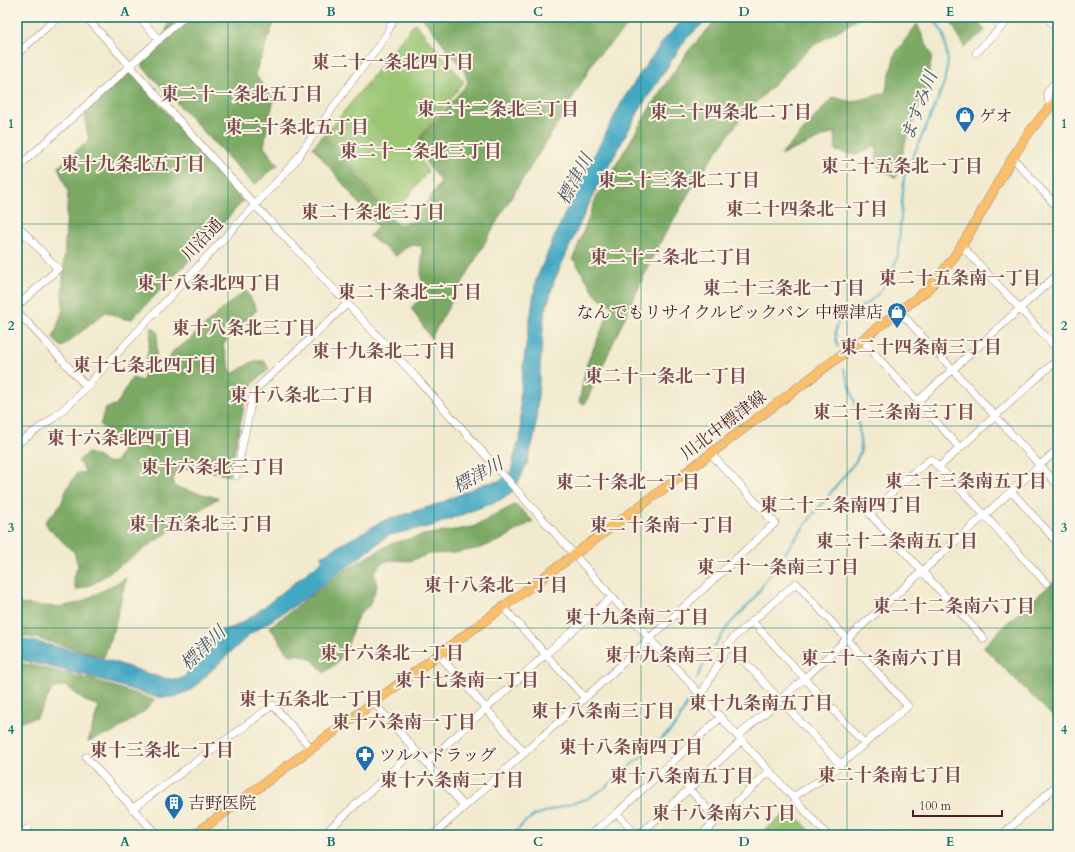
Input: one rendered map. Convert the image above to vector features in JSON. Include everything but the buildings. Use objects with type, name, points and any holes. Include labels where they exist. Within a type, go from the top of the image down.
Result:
[{"type":"main road","name":"川北中標津線","points":[[194,835],[574,555],[900,312],[926,291],[936,281],[961,245],[1017,149],[1058,99]]},
{"type":"street","points":[[17,54],[58,17]]},
{"type":"street","points":[[86,17],[254,204],[414,375],[827,835]]},
{"type":"street","points":[[139,17],[159,40]]},
{"type":"street","points":[[17,168],[184,17]]},
{"type":"street","name":"川沿通","points":[[20,442],[64,409],[292,164],[373,54],[386,35],[395,17]]},
{"type":"street","points":[[976,53],[1011,17]]},
{"type":"street","points":[[1046,17],[1058,29]]},
{"type":"street","points":[[1050,107],[1047,93],[1058,77]]},
{"type":"street","points":[[1012,158],[1058,208]]},
{"type":"street","points":[[17,225],[58,269],[17,306]]},
{"type":"street","points":[[961,245],[1058,350]]},
{"type":"street","points":[[918,401],[954,370],[980,343],[1058,274]]},
{"type":"street","points":[[236,476],[253,394],[346,304]]},
{"type":"street","points":[[17,311],[86,386]]},
{"type":"street","points":[[900,312],[1058,485]]},
{"type":"street","points":[[862,340],[960,448]]},
{"type":"street","points":[[939,467],[1058,359]]},
{"type":"street","points":[[17,433],[20,442]]},
{"type":"street","points":[[617,813],[637,835],[689,788],[847,638],[1058,449]]},
{"type":"street","points":[[433,835],[525,753],[775,523],[710,453]]},
{"type":"street","points":[[984,639],[870,514],[908,477],[931,459],[1046,582]]},
{"type":"street","points":[[1011,491],[1058,543]]},
{"type":"street","points":[[701,695],[732,639],[796,583],[908,706],[827,776],[793,797]]},
{"type":"street","points":[[426,763],[546,654],[612,597]]},
{"type":"street","points":[[503,607],[585,698]]},
{"type":"street","points":[[752,621],[864,743]]},
{"type":"street","points":[[728,644],[840,764]]},
{"type":"street","points":[[439,655],[525,753]]},
{"type":"street","points":[[374,703],[464,806]]},
{"type":"street","points":[[132,808],[273,705],[311,748]]},
{"type":"street","points":[[590,835],[617,813],[721,717]]},
{"type":"street","points":[[323,835],[415,750]]},
{"type":"street","points":[[86,757],[157,835]]},
{"type":"street","points":[[668,765],[717,820]]},
{"type":"street","points":[[701,835],[770,771]]},
{"type":"street","points":[[1002,835],[1058,784]]},
{"type":"street","points":[[21,835],[27,829]]},
{"type":"green space","points":[[171,17],[276,17],[255,74],[274,100],[268,122],[264,147],[278,165],[254,185],[141,65],[163,39]]},
{"type":"green space","points":[[422,17],[637,17],[595,59],[559,121],[504,209],[431,338],[411,308],[427,291],[421,278],[422,246],[409,245],[396,256],[369,236],[378,227],[313,147],[324,134],[397,225],[413,222],[441,182],[426,163],[421,137],[468,83],[464,70]]},
{"type":"green space","points":[[719,17],[861,17],[811,47],[740,119],[696,181],[656,250],[585,404],[579,402],[587,363],[612,306],[597,296],[573,259],[596,198],[658,95],[689,50]]},
{"type":"green space","points":[[949,17],[974,17],[985,31],[964,47]]},
{"type":"green space","points":[[415,23],[464,82],[420,137],[422,163],[428,171],[392,216],[326,134]]},
{"type":"green space","points":[[917,24],[932,56],[925,94],[907,137],[896,178],[878,167],[876,145],[856,155],[836,151],[835,132],[781,155],[833,97],[852,102],[885,93],[895,54]]},
{"type":"green space","points":[[129,69],[243,201],[189,261],[132,319],[124,319],[106,312],[62,347],[53,339],[63,309],[62,297],[68,192],[58,167],[89,140],[84,116]]},
{"type":"green space","points":[[246,290],[257,310],[229,336],[223,346],[232,374],[254,361],[264,361],[269,369],[254,382],[246,397],[229,476],[202,469],[178,468],[173,479],[175,487],[218,498],[93,584],[76,590],[73,577],[78,566],[74,552],[49,529],[45,522],[61,504],[67,488],[77,473],[86,472],[78,461],[88,453],[99,457],[106,463],[116,462],[122,451],[108,432],[100,425],[105,409],[117,404],[132,378],[143,381],[152,327],[158,332],[155,368],[164,371],[173,351],[188,341]]},
{"type":"green space","points":[[516,504],[533,521],[501,540],[481,548],[455,553],[429,554],[410,561],[391,560],[383,562],[374,572],[377,586],[369,606],[356,620],[348,645],[343,655],[336,664],[324,673],[310,658],[302,655],[290,655],[270,627],[347,569],[390,544],[424,535],[473,527]]},
{"type":"green space","points":[[126,578],[115,625],[104,657],[36,638],[17,635],[17,604],[58,607],[79,603]]},
{"type":"green space","points":[[1058,578],[1058,722],[983,647],[1008,622]]},
{"type":"green space","points":[[17,662],[94,680],[154,700],[146,710],[114,732],[88,741],[99,706],[83,700],[67,686],[53,688],[37,717],[17,723]]},
{"type":"green space","points":[[790,810],[814,835],[759,835]]},
{"type":"water","name":"標津川","points":[[686,17],[710,17],[686,39],[641,107],[593,195],[554,281],[544,317],[535,434],[527,463],[512,492],[500,500],[432,526],[389,535],[305,599],[250,634],[193,689],[174,697],[155,697],[92,677],[17,659],[17,638],[86,653],[162,678],[177,680],[185,677],[202,645],[220,631],[234,627],[254,615],[323,560],[321,556],[383,521],[438,504],[483,484],[500,481],[511,471],[521,434],[520,393],[536,280],[575,192],[624,98],[667,36]]},
{"type":"waterway","name":"ますみ川","points":[[838,347],[835,334],[838,322],[867,304],[879,293],[889,278],[898,255],[904,177],[944,83],[948,62],[944,35],[933,17]]},
{"type":"waterway","name":"ますみ川","points":[[697,678],[709,654],[729,625],[754,599],[773,569],[812,516],[856,461],[861,451],[856,406],[844,369]]},
{"type":"waterway","name":"ますみ川","points":[[513,835],[525,822],[535,815],[586,799],[605,788],[671,730],[678,722],[689,699]]},
{"type":"place","name":"ゲオ","points":[[965,133]]},
{"type":"place","name":"なんでもリサイクルビックバン 中標津店","points":[[897,329]]},
{"type":"place","name":"ツルハドラッグ","points":[[365,772]]},
{"type":"place","name":"吉野医院","points":[[174,820]]},
{"type":"district","name":"東二十一条北四丁目","points":[[393,62]]},
{"type":"district","name":"東二十一条北五丁目","points":[[242,94]]},
{"type":"district","name":"東二十二条北三丁目","points":[[498,109]]},
{"type":"district","name":"東二十四条北二丁目","points":[[731,112]]},
{"type":"district","name":"東二十条北五丁目","points":[[297,127]]},
{"type":"district","name":"東二十一条北三丁目","points":[[421,151]]},
{"type":"district","name":"東十九条北五丁目","points":[[133,164]]},
{"type":"district","name":"東二十五条北一丁目","points":[[902,166]]},
{"type":"district","name":"東二十三条北二丁目","points":[[679,180]]},
{"type":"district","name":"東二十四条北一丁目","points":[[807,209]]},
{"type":"district","name":"東二十条北三丁目","points":[[373,212]]},
{"type":"district","name":"東二十二条北二丁目","points":[[671,257]]},
{"type":"district","name":"東二十五条南一丁目","points":[[960,278]]},
{"type":"district","name":"東十八条北四丁目","points":[[209,283]]},
{"type":"district","name":"東二十三条北一丁目","points":[[784,288]]},
{"type":"district","name":"東二十条北二丁目","points":[[410,292]]},
{"type":"district","name":"東十八条北三丁目","points":[[244,328]]},
{"type":"district","name":"東二十四条南三丁目","points":[[921,347]]},
{"type":"district","name":"東十九条北二丁目","points":[[384,351]]},
{"type":"district","name":"東十七条北四丁目","points":[[145,365]]},
{"type":"district","name":"東二十一条北一丁目","points":[[666,376]]},
{"type":"district","name":"東十八条北二丁目","points":[[302,395]]},
{"type":"district","name":"東二十三条南三丁目","points":[[894,412]]},
{"type":"district","name":"東十六条北四丁目","points":[[119,438]]},
{"type":"district","name":"東十六条北三丁目","points":[[213,467]]},
{"type":"district","name":"東二十三条南五丁目","points":[[966,481]]},
{"type":"district","name":"東二十条北一丁目","points":[[628,482]]},
{"type":"district","name":"東二十二条南四丁目","points":[[841,505]]},
{"type":"district","name":"東十五条北三丁目","points":[[201,524]]},
{"type":"district","name":"東二十条南一丁目","points":[[662,525]]},
{"type":"district","name":"東二十二条南五丁目","points":[[897,541]]},
{"type":"district","name":"東二十一条南三丁目","points":[[778,567]]},
{"type":"district","name":"東十八条北一丁目","points":[[496,585]]},
{"type":"district","name":"東二十二条南六丁目","points":[[954,606]]},
{"type":"district","name":"東十九条南二丁目","points":[[637,617]]},
{"type":"district","name":"東十六条北一丁目","points":[[392,653]]},
{"type":"district","name":"東十九条南三丁目","points":[[677,655]]},
{"type":"district","name":"東二十一条南六丁目","points":[[882,658]]},
{"type":"district","name":"東十七条南一丁目","points":[[467,680]]},
{"type":"district","name":"東十五条北一丁目","points":[[311,699]]},
{"type":"district","name":"東十九条南五丁目","points":[[761,703]]},
{"type":"district","name":"東十八条南三丁目","points":[[603,711]]},
{"type":"district","name":"東十六条南一丁目","points":[[404,722]]},
{"type":"district","name":"東十八条南四丁目","points":[[631,747]]},
{"type":"district","name":"東十三条北一丁目","points":[[162,750]]},
{"type":"district","name":"東二十条南七丁目","points":[[890,775]]},
{"type":"district","name":"東十八条南五丁目","points":[[682,776]]},
{"type":"district","name":"東十六条南二丁目","points":[[452,780]]},
{"type":"district","name":"東十八条南六丁目","points":[[724,813]]}]
